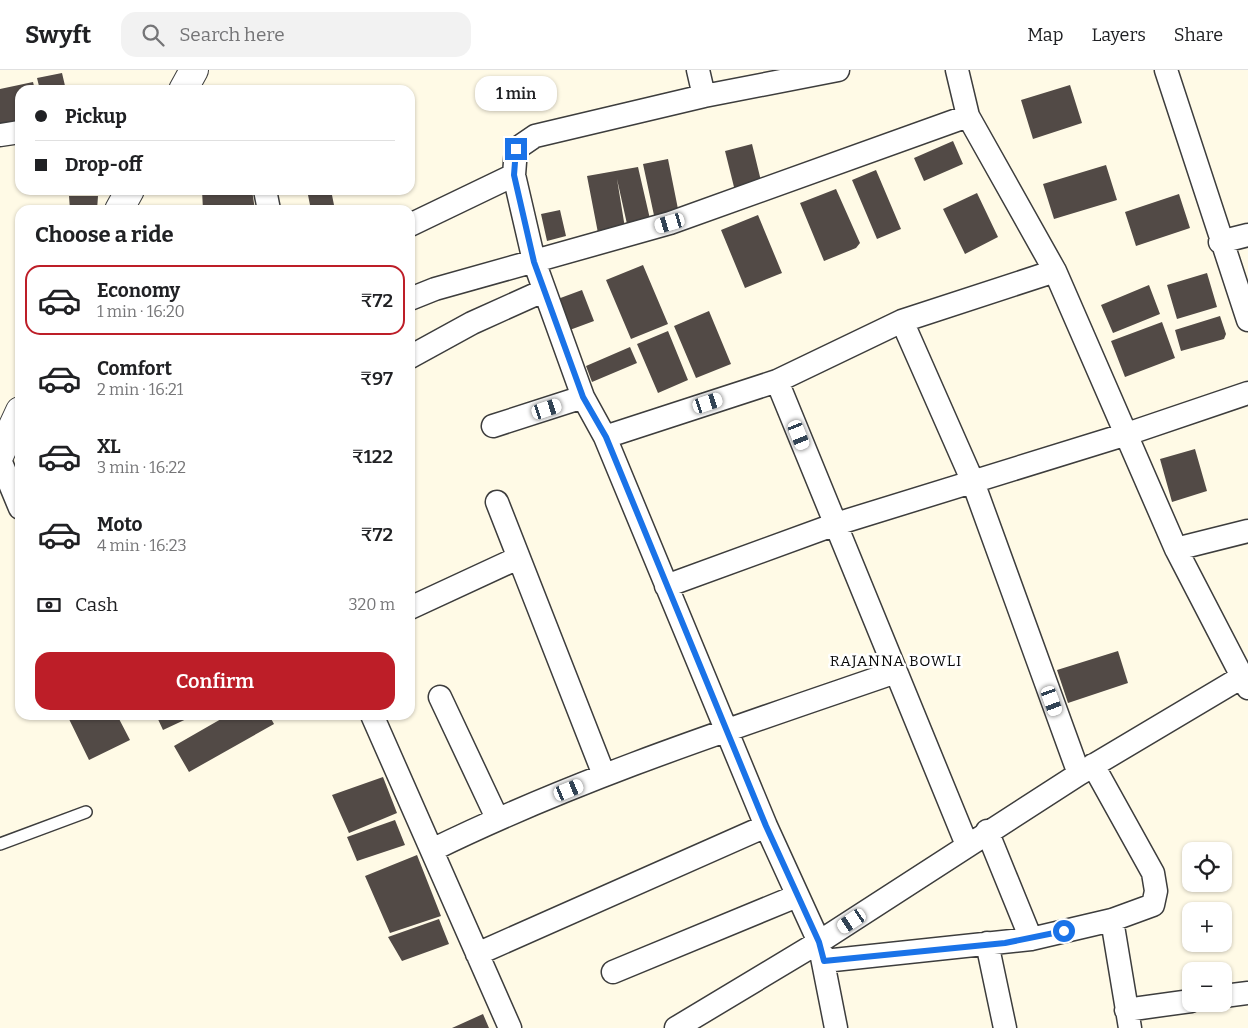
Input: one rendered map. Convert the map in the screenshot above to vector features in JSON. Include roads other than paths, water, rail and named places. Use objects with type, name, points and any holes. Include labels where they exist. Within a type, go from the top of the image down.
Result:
[{"type":"street","points":[[186,85],[194,70]]},
{"type":"street","points":[[698,70],[704,96]]},
{"type":"street","points":[[676,1028],[822,952],[967,845],[1086,769],[1245,683],[1176,549],[1055,271],[968,116],[957,70]]},
{"type":"street","points":[[1166,70],[1220,242],[1248,320]]},
{"type":"street","points":[[832,71],[704,96],[535,136],[516,149],[514,175],[534,262],[543,291],[583,397],[606,437],[766,826],[822,952],[836,1028]]},
{"type":"street","points":[[415,297],[435,289],[670,223],[968,116]]},
{"type":"street","points":[[0,135],[15,133]]},
{"type":"street","points":[[415,223],[514,175]]},
{"type":"street","points":[[1220,242],[1248,235]]},
{"type":"street","points":[[606,437],[777,381],[902,321],[1055,271]]},
{"type":"street","points":[[415,354],[472,323],[543,291]]},
{"type":"street","points":[[822,952],[1031,939],[1112,920],[1153,905],[1156,890],[1153,873],[1086,769],[973,482],[902,321]]},
{"type":"street","points":[[777,381],[967,845]]},
{"type":"street","points":[[666,586],[836,524],[1127,434],[1248,393]]},
{"type":"street","points":[[492,426],[583,397]]},
{"type":"street","points":[[15,425],[5,453],[15,490]]},
{"type":"street","points":[[497,502],[604,775]]},
{"type":"street","points":[[1176,549],[1248,531]]},
{"type":"street","points":[[415,606],[518,558]]},
{"type":"street","points":[[432,850],[498,818],[604,775],[896,672]]},
{"type":"street","points":[[440,697],[498,818]]},
{"type":"street","points":[[374,720],[510,1028]]},
{"type":"street","points":[[477,954],[766,826]]},
{"type":"street","points":[[987,832],[1031,939]]},
{"type":"street","points":[[613,972],[796,896]]},
{"type":"street","points":[[1112,920],[1128,1019],[1182,1004]]},
{"type":"street","points":[[987,943],[1005,1028]]},
{"type":"street","points":[[1232,995],[1248,993]]},
{"type":"lane","points":[[0,844],[86,812]]},
{"type":"district","name":"RAJANNA BOWLI","points":[[896,661]]}]
